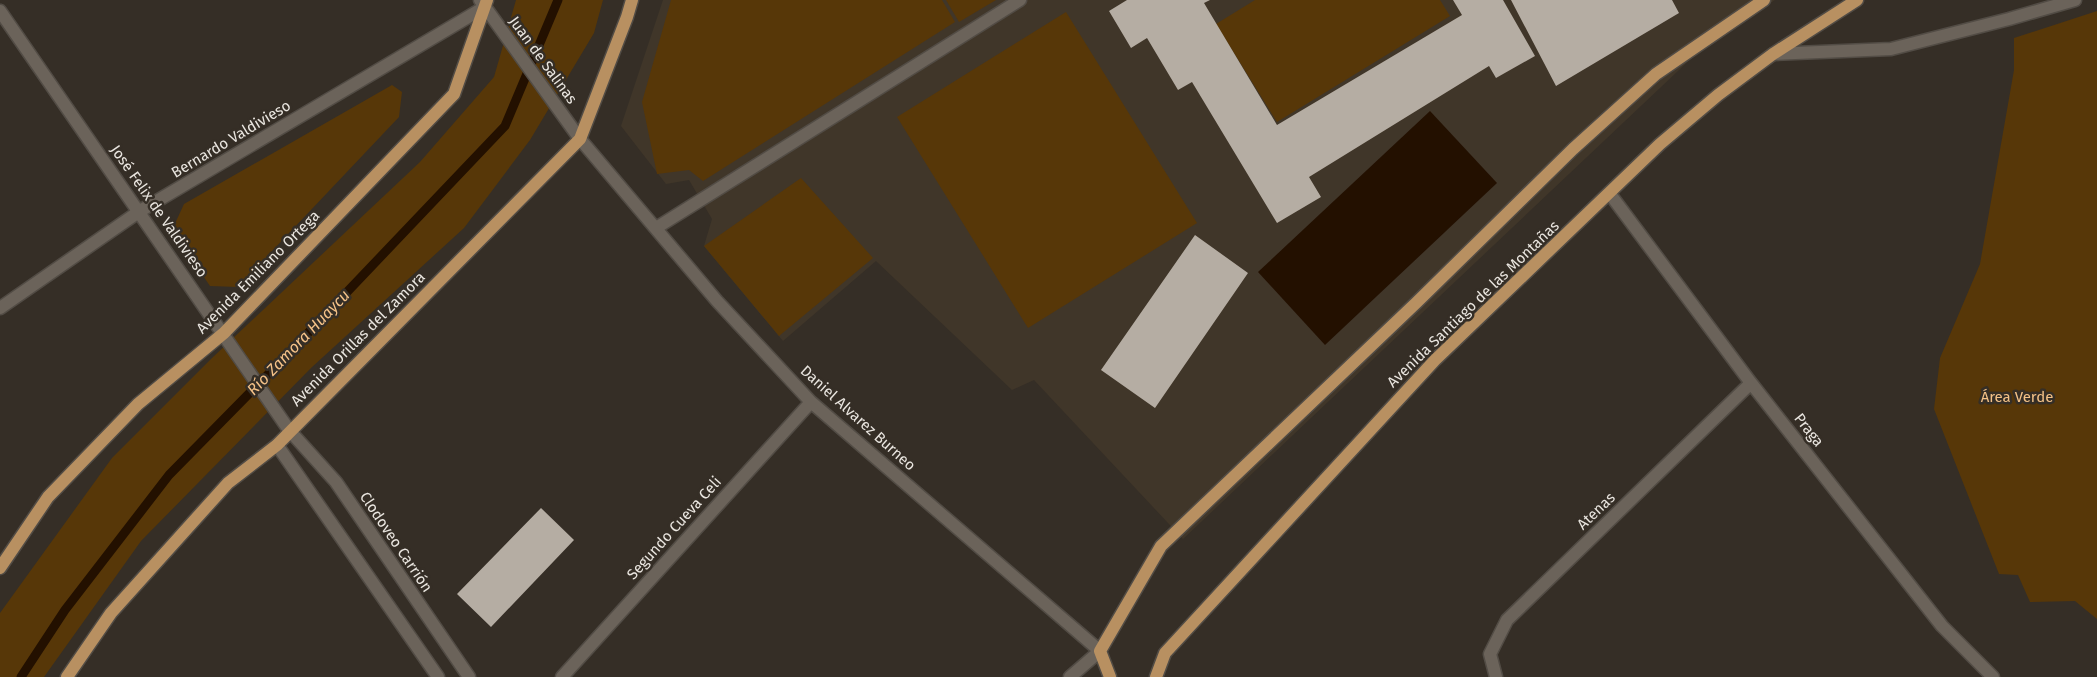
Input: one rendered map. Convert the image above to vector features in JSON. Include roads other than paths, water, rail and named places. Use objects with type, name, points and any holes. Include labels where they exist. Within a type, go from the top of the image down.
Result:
[{"type":"main road","name":"Avenida Orillas del Zamora","points":[[67,677],[112,613],[228,483],[277,445],[289,430],[580,139],[632,0]]},
{"type":"main road","points":[[1110,677],[1100,651],[1161,546],[1416,304],[1573,149],[1628,99],[1656,74],[1764,0]]},
{"type":"main road","name":"Avenida Santiago de las Montañas","points":[[1156,677],[1165,653],[1435,360],[1675,132],[1718,95],[1773,54],[1857,0]]},
{"type":"main road","name":"Avenida Emiliano Ortega","points":[[0,568],[48,497],[138,404],[224,333],[454,94],[484,2]]},
{"type":"street","points":[[656,228],[1020,0]]},
{"type":"street","points":[[1773,54],[1892,49],[2075,0]]},
{"type":"street","name":"Juan de Salinas","points":[[484,2],[580,139]]},
{"type":"street","name":"Bernardo Valdivieso","points":[[0,308],[140,211],[484,2]]},
{"type":"street","name":"José Felix de Valdivieso","points":[[0,10],[289,430]]},
{"type":"street","name":"Daniel Alvarez Burneo","points":[[580,139],[717,301],[811,402],[1100,651]]},
{"type":"street","name":"Praga","points":[[1610,194],[1752,383],[1942,626],[1993,677]]},
{"type":"street","name":"Atenas","points":[[1496,677],[1490,654],[1507,620],[1752,383]]},
{"type":"street","name":"Segundo Cueva Celi","points":[[562,677],[811,402]]},
{"type":"street","name":"Clodoveo Carrión","points":[[289,430],[336,482],[469,677]]},
{"type":"street","points":[[277,445],[438,677]]},
{"type":"street","points":[[1070,677],[1100,651]]},
{"type":"waterway","name":"Río Zamora Huaycu","points":[[21,677],[65,610],[169,475],[288,354],[505,126],[558,0]]},
{"type":"park label","name":"Área Verde","points":[[2017,397]]}]
